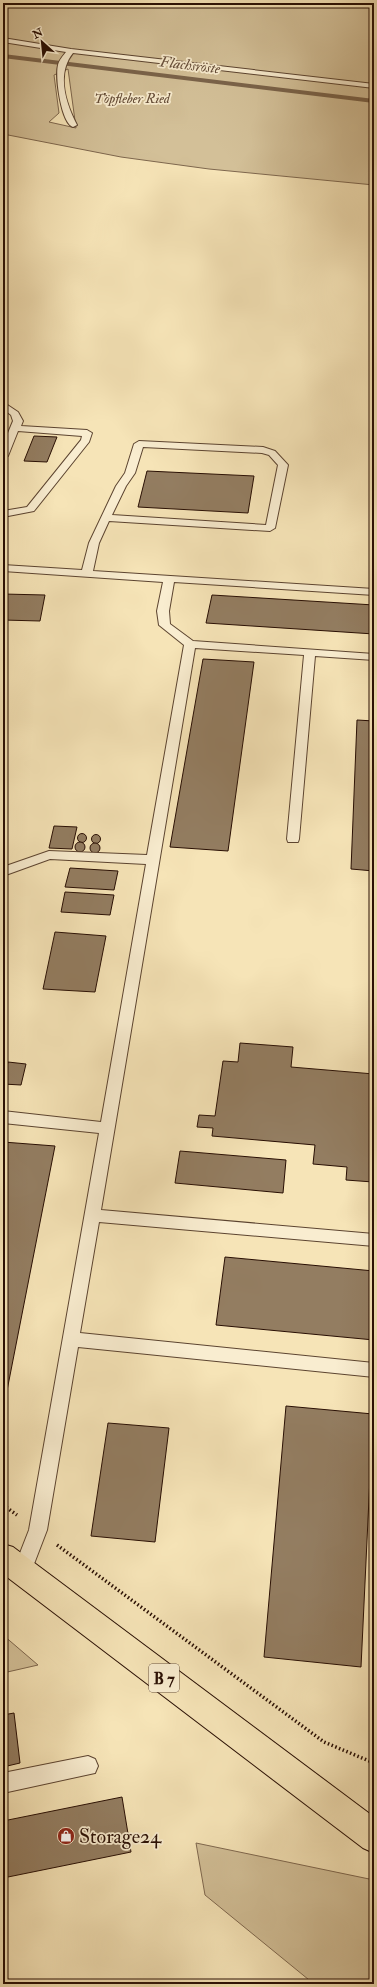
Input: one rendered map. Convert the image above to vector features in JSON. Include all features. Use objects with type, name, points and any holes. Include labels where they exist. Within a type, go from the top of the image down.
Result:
[{"type":"main road","name":"B 7","points":[[12,1564],[374,1837]]},
{"type":"lane","points":[[3,40],[71,51],[374,86]]},
{"type":"lane","points":[[71,51],[62,64],[60,73],[66,113],[73,125]]},
{"type":"lane","points":[[3,405],[15,414],[18,421],[3,456]]},
{"type":"lane","points":[[3,514],[30,510],[86,440],[87,433],[15,428]]},
{"type":"lane","points":[[87,572],[94,543],[121,486],[130,473],[139,444],[263,450],[272,453],[283,465],[270,528],[106,518]]},
{"type":"lane","points":[[3,568],[87,572],[374,592]]},
{"type":"lane","points":[[169,578],[163,610],[165,625],[190,644],[374,657]]},
{"type":"lane","points":[[12,1564],[38,1530],[190,644]]},
{"type":"lane","points":[[294,839],[310,653]]},
{"type":"lane","points":[[3,872],[49,854],[153,860]]},
{"type":"lane","points":[[3,1117],[106,1128]]},
{"type":"lane","points":[[91,1215],[374,1240]]},
{"type":"lane","points":[[70,1339],[374,1370]]},
{"type":"lane","points":[[3,1783],[88,1766]]},
{"type":"path","points":[[3,1505],[324,1742],[374,1762]]},
{"type":"green space","name":"Töpfleber Ried","points":[[3,3],[374,3],[374,185],[209,169],[121,157],[3,134]],"holes":[[[68,69],[76,128],[49,122],[59,113],[54,75]]]},
{"type":"green space","points":[[3,1635],[38,1665],[3,1673]]},
{"type":"green space","points":[[196,1843],[374,1880],[374,1984],[314,1984],[205,1895]]},
{"type":"building","points":[[34,436],[57,437],[47,462],[24,461]]},
{"type":"building","points":[[147,471],[254,476],[248,513],[138,507]]},
{"type":"building","points":[[372,475],[374,475],[374,493],[370,493]]},
{"type":"building","points":[[3,594],[45,595],[40,621],[3,620]]},
{"type":"building","points":[[212,595],[374,605],[374,634],[206,623]]},
{"type":"building","points":[[203,659],[254,662],[228,851],[170,847]]},
{"type":"building","points":[[357,720],[374,721],[374,871],[351,869]]},
{"type":"building","points":[[54,826],[77,827],[72,849],[49,848]]},
{"type":"building","points":[[82,833],[87,838],[82,843],[77,838]]},
{"type":"building","points":[[96,834],[101,839],[96,844],[91,839]]},
{"type":"building","points":[[80,842],[85,847],[80,852],[75,847]]},
{"type":"building","points":[[95,843],[100,848],[95,853],[90,848]]},
{"type":"building","points":[[70,868],[118,871],[114,890],[65,887]]},
{"type":"building","points":[[65,892],[114,895],[110,915],[61,912]]},
{"type":"building","points":[[55,932],[106,936],[95,992],[43,989]]},
{"type":"building","points":[[240,1043],[293,1047],[291,1067],[374,1074],[373,1182],[346,1180],[347,1167],[313,1164],[315,1145],[212,1136],[213,1128],[197,1127],[199,1115],[215,1116],[223,1061],[238,1062]]},
{"type":"building","points":[[8,1062],[26,1064],[21,1085],[3,1084]]},
{"type":"building","points":[[3,1142],[55,1146],[3,1411]]},
{"type":"building","points":[[180,1151],[286,1160],[283,1193],[175,1183]]},
{"type":"building","points":[[225,1257],[374,1271],[374,1340],[216,1325]]},
{"type":"building","points":[[286,1406],[373,1414],[361,1667],[264,1657]]},
{"type":"building","points":[[108,1423],[169,1428],[155,1542],[91,1536]]},
{"type":"building","points":[[14,1713],[20,1763],[3,1767],[3,1715]]},
{"type":"building","name":"Storage24","points":[[122,1797],[131,1852],[3,1878],[3,1821]]},
{"type":"waterway","name":"Flachsröste","points":[[3,56],[374,101]]},
{"type":"place","name":"Storage24","points":[[66,1836]]}]
